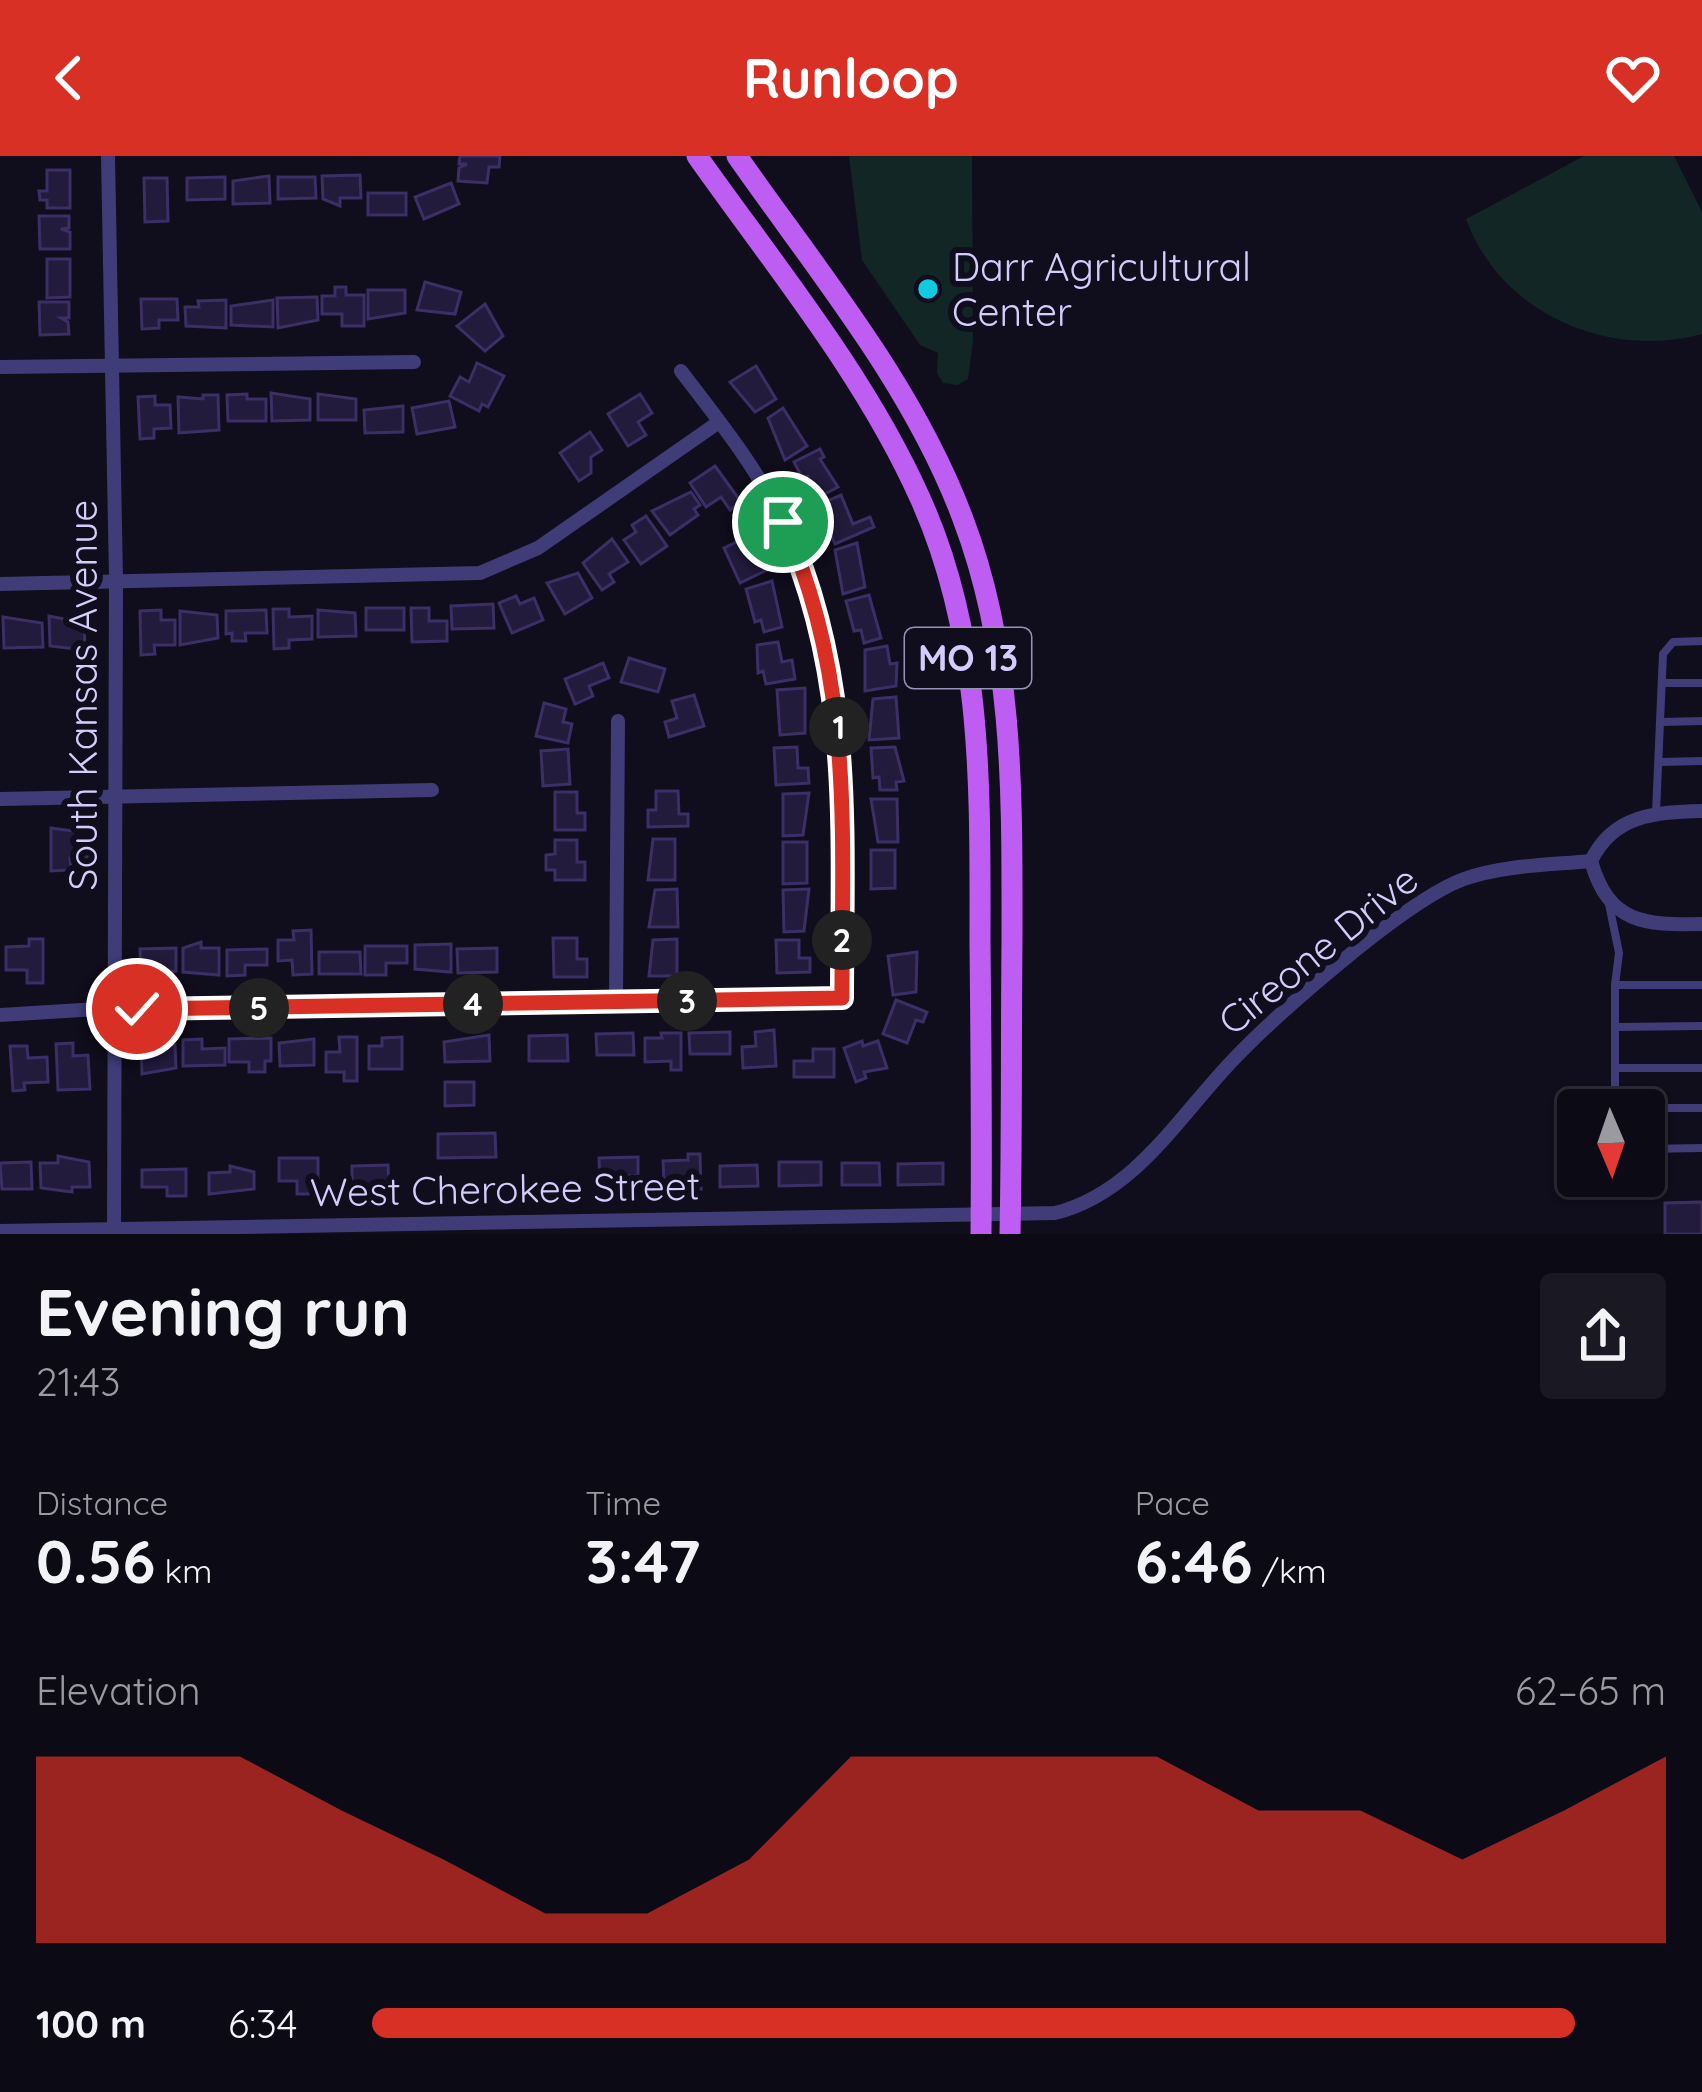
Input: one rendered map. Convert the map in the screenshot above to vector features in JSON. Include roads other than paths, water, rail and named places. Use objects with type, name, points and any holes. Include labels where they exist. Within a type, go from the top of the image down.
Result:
[{"type":"main road","name":"MO 13","points":[[697,156],[827,339],[882,429],[920,498],[950,585],[969,663],[980,750],[981,1225]]},
{"type":"main road","name":"MO 13","points":[[737,156],[892,375],[940,464],[982,581],[1001,657],[1010,742],[1011,1225]]},
{"type":"street","name":"South Kansas Avenue","points":[[108,156],[116,579],[115,1231]]},
{"type":"street","points":[[0,367],[413,362]]},
{"type":"street","points":[[0,1015],[114,1009],[842,998],[841,769],[832,674],[793,543],[760,479],[681,371]]},
{"type":"street","points":[[0,584],[480,573],[538,548],[719,422]]},
{"type":"street","points":[[616,1002],[618,721]]},
{"type":"street","points":[[0,799],[432,790]]},
{"type":"street","points":[[1702,811],[1656,812],[1602,837],[1591,861],[1609,903],[1656,925],[1702,924]]},
{"type":"street","name":"Cireone Drive","points":[[1011,1225],[1075,1208],[1108,1190],[1155,1150],[1234,1059],[1324,978],[1440,892],[1492,871],[1591,861]]},
{"type":"street","name":"West Cherokee Street","points":[[0,1231],[1011,1225]]},
{"type":"lane","points":[[1656,812],[1664,654],[1673,642],[1702,641]]},
{"type":"lane","points":[[1663,683],[1702,683]]},
{"type":"lane","points":[[1662,722],[1702,722]]},
{"type":"lane","points":[[1660,762],[1702,761]]},
{"type":"lane","points":[[1609,903],[1618,953],[1615,1089]]},
{"type":"lane","points":[[1615,986],[1702,985]]},
{"type":"lane","points":[[1615,1027],[1702,1026]]},
{"type":"lane","points":[[1615,1068],[1702,1068]]},
{"type":"lane","points":[[1665,1108],[1702,1108]]},
{"type":"lane","points":[[1665,1148],[1702,1148]]},
{"type":"place","name":"Darr Agricultural Center","points":[[928,289]]}]
